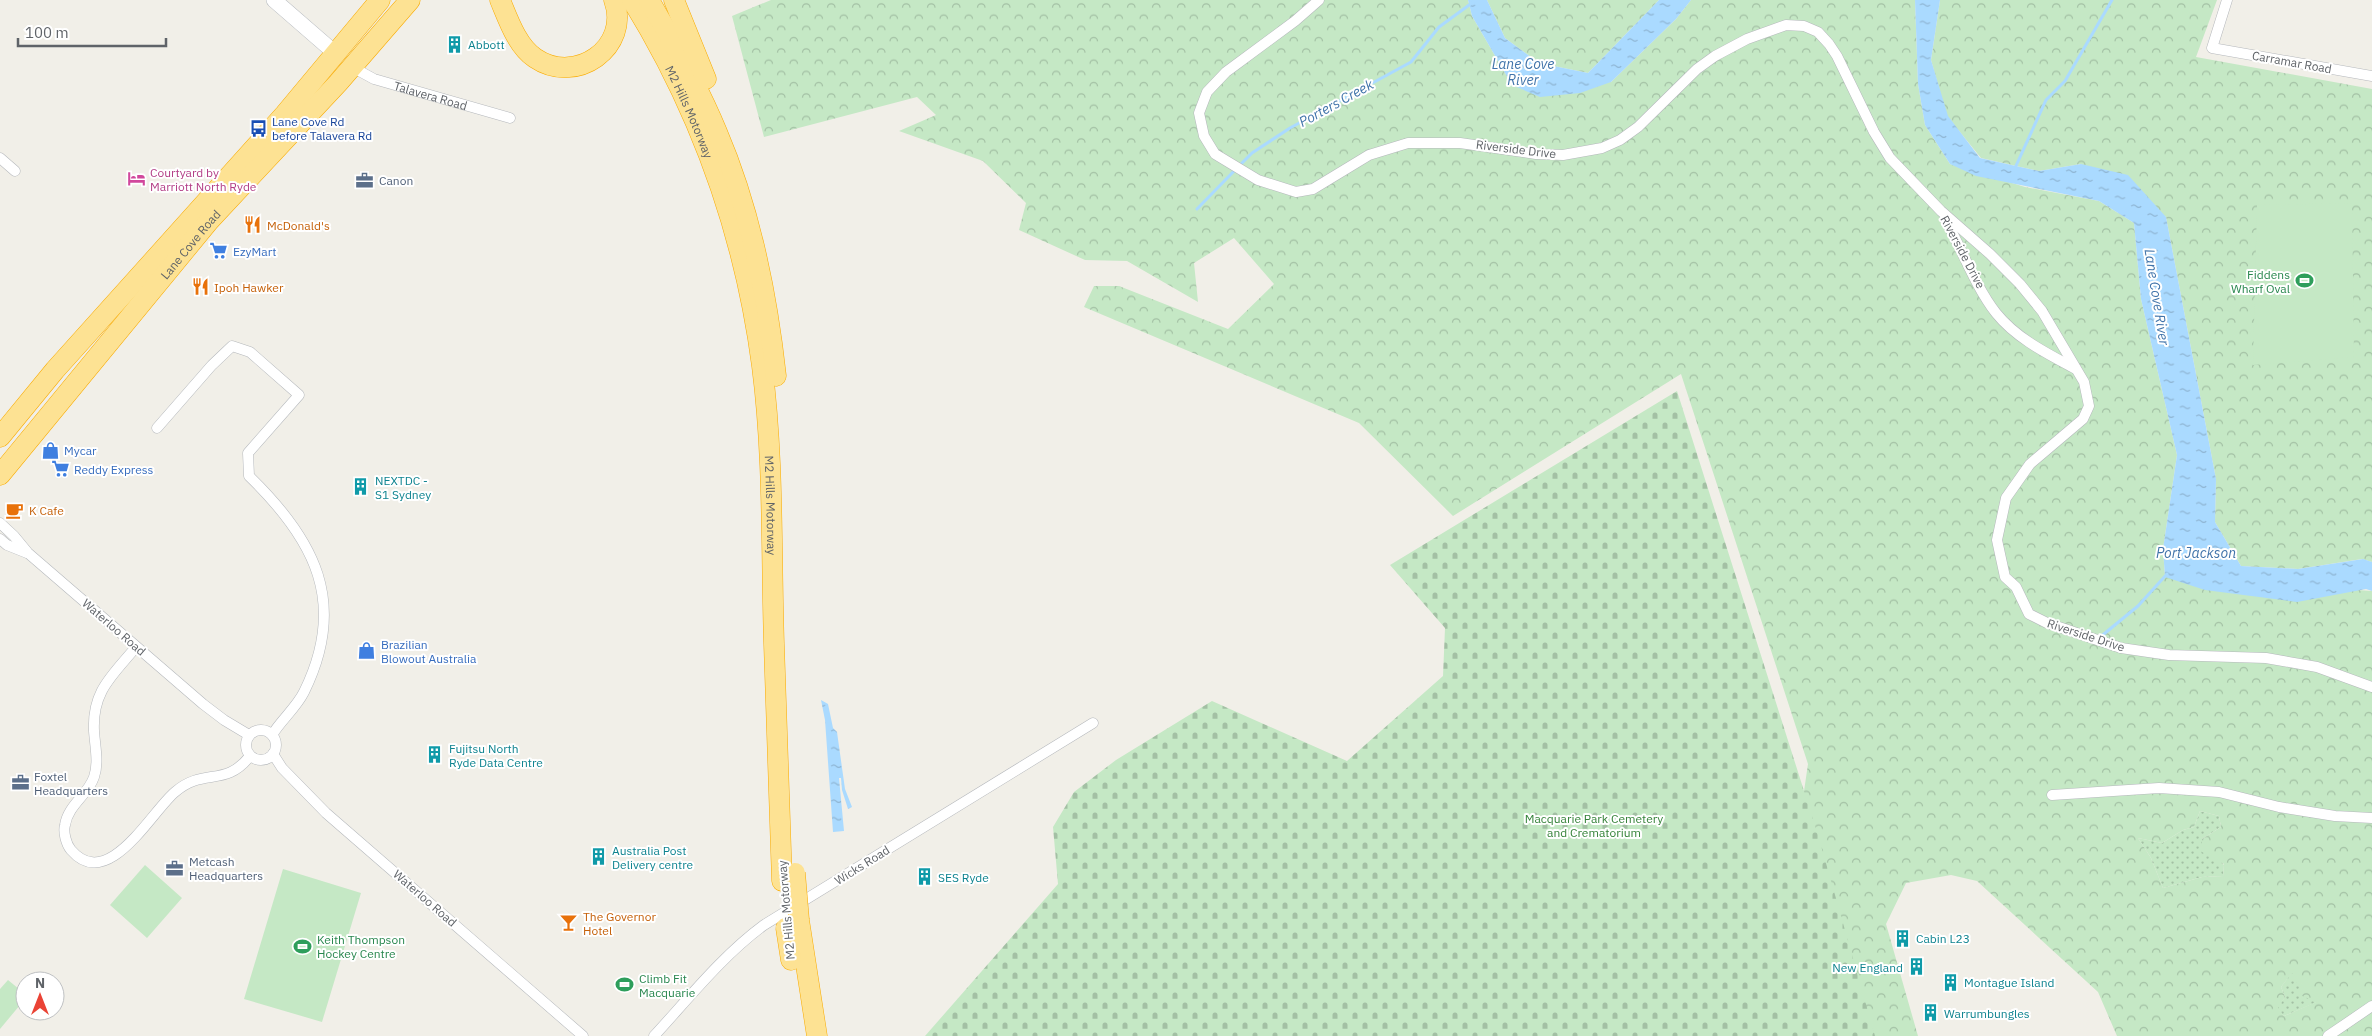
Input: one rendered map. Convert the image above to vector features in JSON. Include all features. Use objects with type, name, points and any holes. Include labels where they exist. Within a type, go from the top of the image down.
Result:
[{"type":"highway","name":"Lane Cove Road","points":[[0,437],[55,370],[285,114],[380,0]]},
{"type":"highway","name":"Lane Cove Road","points":[[0,475],[209,221],[352,68],[410,0]]},
{"type":"highway","points":[[500,0],[524,48],[534,58],[548,66],[562,69],[591,62],[607,48],[616,30],[618,13],[614,0]]},
{"type":"highway","name":"M2 Hills Motorway","points":[[632,0],[657,42],[700,130],[735,230],[755,323],[762,367],[769,458],[789,877],[804,1036]]},
{"type":"highway","name":"M2 Hills Motorway","points":[[649,0],[689,71],[718,133],[739,192],[765,300],[779,398],[789,877]]},
{"type":"highway","points":[[674,0],[741,165],[739,192]]},
{"type":"highway","points":[[336,53],[352,68]]},
{"type":"highway","name":"M2 Hills Motorway","points":[[793,924],[817,1036]]},
{"type":"main road","points":[[274,0],[336,53]]},
{"type":"street","name":"Riverside Drive","points":[[1319,0],[1295,21],[1226,72],[1207,92],[1199,113],[1200,125],[1215,154],[1279,188],[1303,192],[1313,190],[1369,155],[1408,143],[1460,143],[1536,154],[1563,155],[1602,148],[1631,133],[1697,69],[1715,56],[1775,28],[1795,25],[1812,28],[1823,36],[1829,44],[1886,151],[1941,211],[1990,254],[2020,284],[2042,311],[2084,382],[2089,406],[2083,419],[2030,464],[2006,498],[1997,540],[2005,577],[2016,587],[2029,614],[2046,623],[2103,642],[2145,653],[2210,658],[2266,658],[2317,667],[2372,687]]},
{"type":"street","name":"Carramar Road","points":[[2227,0],[2212,48],[2372,76]]},
{"type":"street","name":"Talavera Road","points":[[352,68],[374,79],[510,118]]},
{"type":"street","points":[[0,158],[15,170]]},
{"type":"street","name":"Riverside Drive","points":[[1941,211],[1996,313],[2014,332],[2036,347],[2075,368]]},
{"type":"street","points":[[157,428],[228,348],[232,346],[250,352],[299,395],[248,453],[249,476],[294,525],[306,544],[314,562],[322,594],[322,635],[316,666],[302,695],[272,735]]},
{"type":"street","name":"Waterloo Road","points":[[0,523],[28,553],[136,647],[224,720],[249,735]]},
{"type":"street","name":"Waterloo Road","points":[[0,539],[6,545],[28,553]]},
{"type":"street","points":[[136,647],[102,690],[96,701],[94,717],[96,769],[88,788],[71,809],[65,824],[65,834],[71,850],[85,859],[96,862],[110,860],[122,850],[181,786],[196,778],[227,776],[243,765],[250,756]]},
{"type":"street","name":"Wicks Road","points":[[654,1036],[724,960],[743,941],[764,925],[1093,723]]},
{"type":"street","points":[[258,730],[264,730],[272,735],[276,744],[273,754],[260,760],[250,756],[245,743],[249,735],[258,730]]},
{"type":"street","name":"Waterloo Road","points":[[273,754],[282,768],[326,813],[583,1036]]},
{"type":"street","points":[[2052,795],[2159,788],[2219,792],[2279,807],[2335,816],[2372,818]]},
{"type":"street","points":[[2328,1036],[2372,1006]]},
{"type":"green space","points":[[771,0],[1468,0],[1472,16],[1512,85],[1611,82],[1676,19],[1691,0],[1915,0],[1918,84],[1925,125],[1950,164],[2025,187],[2099,201],[2134,223],[2141,299],[2177,455],[2163,549],[2165,577],[2372,591],[2372,1036],[2117,1036],[2098,992],[1977,881],[1951,875],[1906,883],[1886,924],[1918,1036],[1866,1036],[1798,832],[1808,764],[1681,374],[1453,516],[1359,423],[1084,307],[1094,286],[1119,286],[1228,329],[1274,284],[1234,238],[1194,263],[1198,302],[1127,261],[1085,260],[1019,230],[1026,203],[983,161],[899,131],[936,115],[917,97],[764,137],[732,16]],"holes":[[[2200,811],[2219,816],[2221,827],[2202,839],[2202,852],[2224,864],[2223,876],[2202,877],[2163,888],[2151,858],[2138,838],[2162,843],[2183,830],[2194,827]],[[2292,973],[2297,983],[2302,984],[2300,995],[2316,1002],[2284,1016],[2278,1008],[2285,997],[2281,987]]]},
{"type":"green space","points":[[1487,0],[1659,0],[1588,73],[1539,63],[1505,38]]},
{"type":"green space","points":[[1940,0],[2217,0],[2196,57],[2372,89],[2372,562],[2362,559],[2298,569],[2241,566],[2215,522],[2216,479],[2166,217],[2081,164],[2039,171],[1981,158],[1947,116],[1931,60]]},
{"type":"green space","name":"Fiddens Wharf Oval","points":[[2352,203],[2354,357],[2253,365],[2257,205]]},
{"type":"green space","name":"Macquarie Park Cemetery and Crematorium","points":[[1677,391],[1818,835],[1875,1036],[925,1036],[1058,884],[1053,827],[1074,792],[1116,760],[1212,701],[1347,761],[1443,676],[1445,628],[1390,565]]},
{"type":"green space","points":[[2200,811],[2219,816],[2221,827],[2202,839],[2224,865],[2223,876],[2202,877],[2163,888],[2151,858],[2138,838],[2162,843],[2183,830],[2194,827]]},
{"type":"green space","points":[[145,865],[182,898],[147,938],[110,905]]},
{"type":"green space","name":"Keith Thompson Hockey Centre","points":[[283,869],[361,893],[322,1022],[244,999]]},
{"type":"green space","points":[[2292,972],[2317,1002],[2284,1016],[2277,1008],[2285,997],[2281,987]]},
{"type":"green space","points":[[8,980],[15,986],[15,1011],[0,1029],[0,989]]},
{"type":"water","name":"Lane Cove River","points":[[1468,0],[1487,0],[1505,38],[1539,63],[1588,73],[1659,0],[1691,0],[1676,19],[1611,82],[1580,93],[1540,97],[1512,85],[1472,16]]},
{"type":"water","name":"Port Jackson","points":[[1915,0],[1940,0],[1931,60],[1948,116],[1980,158],[2039,171],[2081,164],[2128,175],[2166,217],[2216,479],[2215,522],[2241,566],[2298,569],[2363,559],[2372,562],[2372,591],[2366,589],[2297,602],[2205,590],[2165,577],[2163,549],[2177,455],[2141,299],[2134,223],[2099,201],[1976,176],[1950,164],[1925,125],[1918,84]]},
{"type":"water","points":[[821,700],[828,704],[833,728],[837,732],[845,789],[852,807],[848,809],[842,790],[841,778],[839,778],[844,831],[833,832],[825,720]]},
{"type":"waterway","name":"Porters Creek","points":[[1240,165],[1252,153],[1290,128],[1411,62],[1439,27],[1476,0]]},
{"type":"waterway","points":[[2015,168],[2046,100],[2065,81],[2112,0]]},
{"type":"waterway","name":"Porters Creek","points":[[1197,209],[1235,170]]},
{"type":"waterway","points":[[2099,638],[2138,606],[2167,574]]},
{"type":"place","name":"Abbott","points":[[454,44]]},
{"type":"place","name":"Lane Cove Rd before Talavera Rd","points":[[258,128]]},
{"type":"place","name":"Courtyard by Marriott North Ryde","points":[[136,179]]},
{"type":"place","name":"Canon","points":[[365,180]]},
{"type":"place","name":"McDonald's","points":[[253,225]]},
{"type":"place","name":"EzyMart","points":[[219,251]]},
{"type":"place","name":"Fiddens Wharf Oval","points":[[2304,281]]},
{"type":"place","name":"Ipoh Hawker","points":[[200,287]]},
{"type":"place","name":"Mycar","points":[[50,450]]},
{"type":"place","name":"Reddy Express","points":[[60,469]]},
{"type":"place","name":"NEXTDC - S1 Sydney","points":[[361,487]]},
{"type":"place","name":"K Cafe","points":[[15,510]]},
{"type":"place","name":"Brazilian Blowout Australia","points":[[367,651]]},
{"type":"place","name":"Fujitsu North Ryde Data Centre","points":[[435,755]]},
{"type":"place","name":"Foxtel Headquarters","points":[[20,783]]},
{"type":"place","name":"Australia Post Delivery centre","points":[[598,857]]},
{"type":"place","name":"Metcash Headquarters","points":[[175,868]]},
{"type":"place","name":"SES Ryde","points":[[924,877]]},
{"type":"place","name":"The Governor Hotel","points":[[569,923]]},
{"type":"place","name":"Cabin L23","points":[[1902,938]]},
{"type":"place","name":"Keith Thompson Hockey Centre","points":[[303,946]]},
{"type":"place","name":"New England","points":[[1917,967]]},
{"type":"place","name":"Montague Island","points":[[1950,982]]},
{"type":"place","name":"Climb Fit Macquarie","points":[[625,985]]},
{"type":"place","name":"Warrumbungles","points":[[1930,1013]]}]
